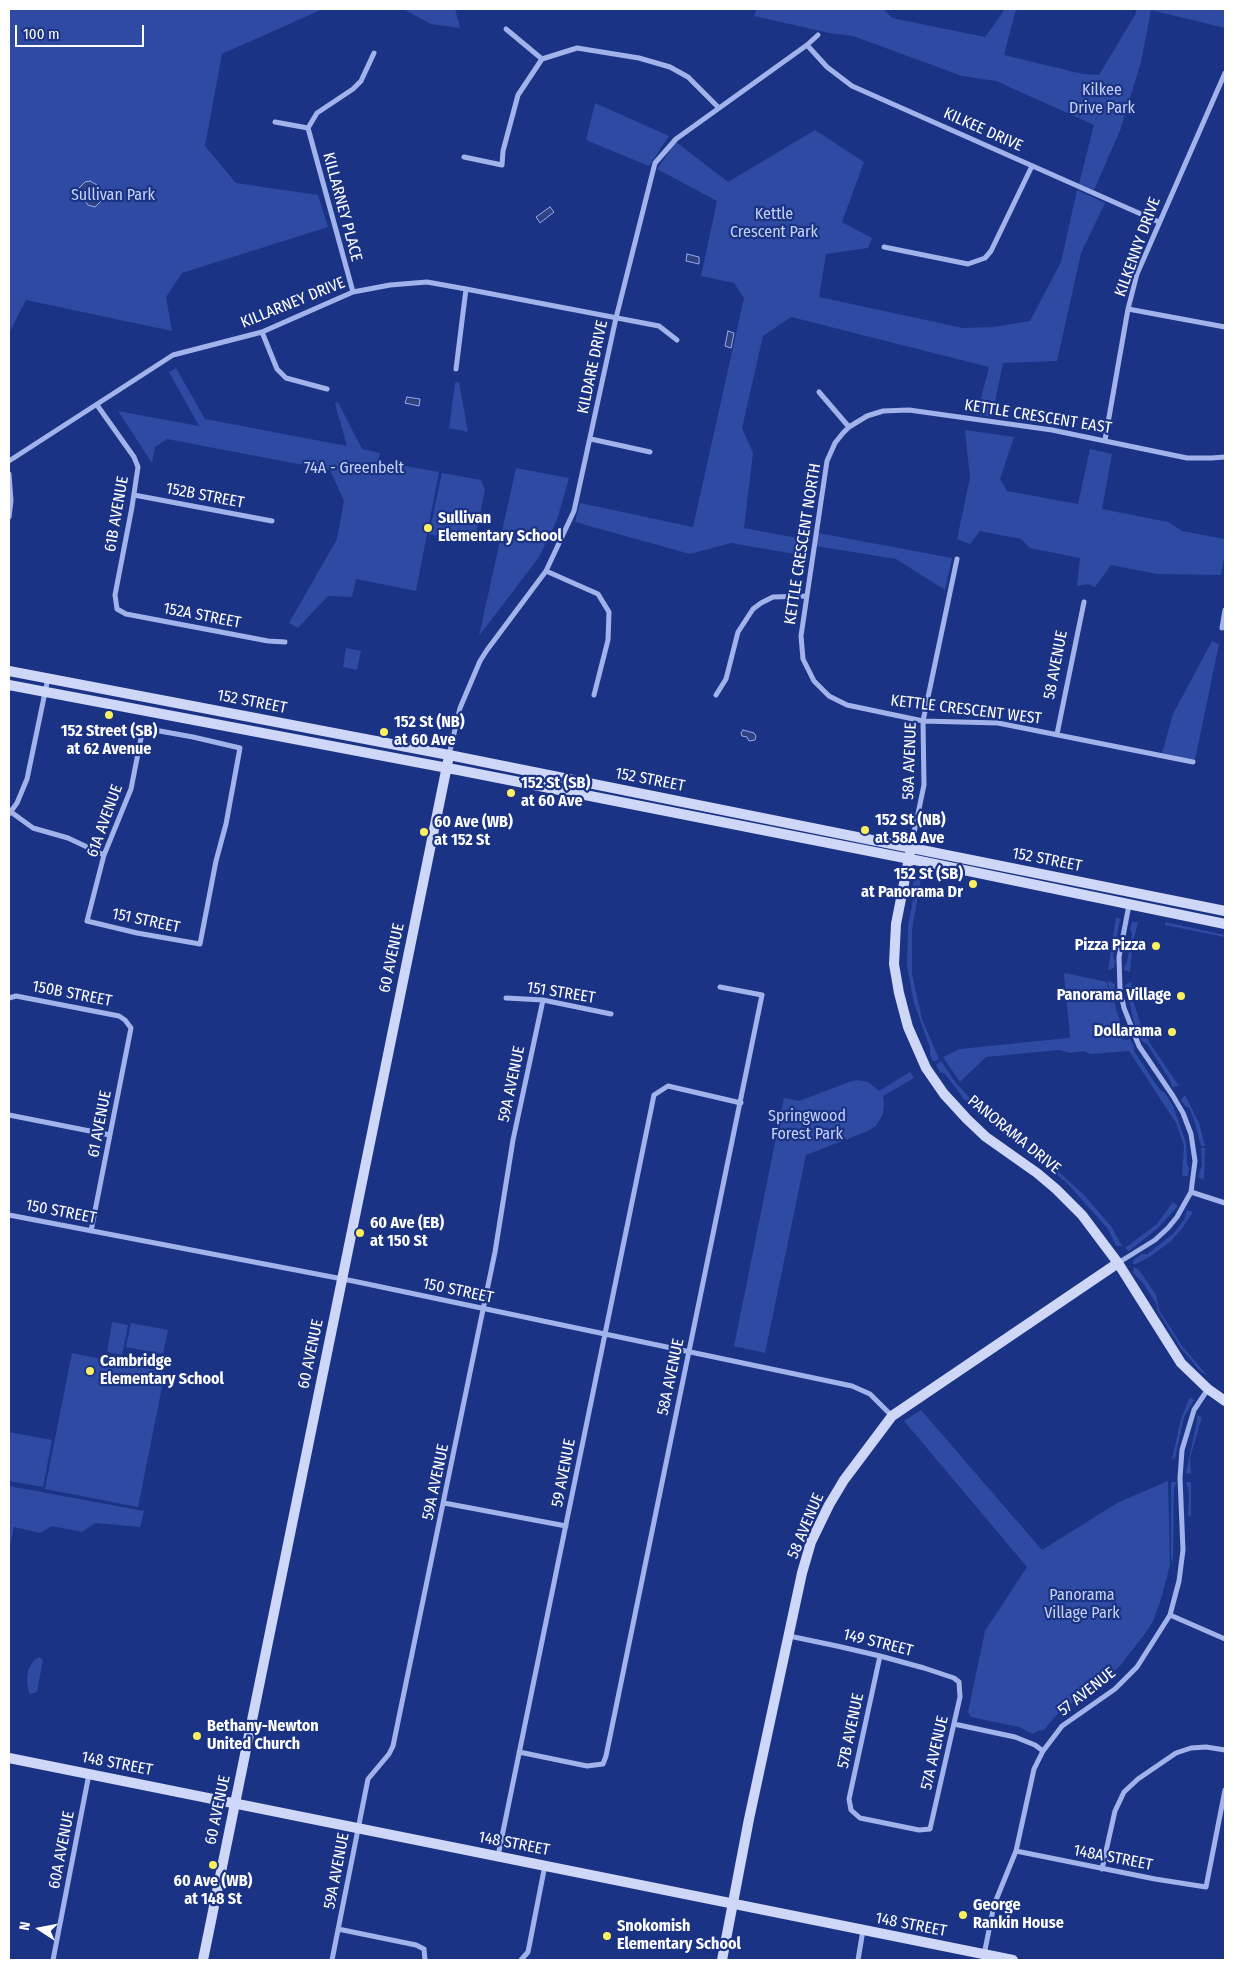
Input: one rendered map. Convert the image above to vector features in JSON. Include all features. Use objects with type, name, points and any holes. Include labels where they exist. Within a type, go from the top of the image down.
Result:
[{"type":"main road","name":"152 STREET","points":[[9,671],[449,754],[911,847],[1030,873],[1225,910]]},
{"type":"main road","name":"152 STREET","points":[[9,685],[909,859],[1225,924]]},
{"type":"main road","name":"60 AVENUE","points":[[203,1960],[449,754]]},
{"type":"main road","name":"PANORAMA DRIVE","points":[[911,847],[896,924],[894,964],[906,1020],[926,1068],[944,1094],[986,1137],[1037,1173],[1056,1189],[1082,1216],[1118,1263],[1181,1363],[1208,1389],[1225,1401]]},
{"type":"main road","points":[[1129,905],[1132,900],[1154,896]]},
{"type":"main road","name":"58 AVENUE","points":[[722,1960],[749,1819],[802,1574],[812,1542],[844,1480],[892,1416],[1118,1263]]},
{"type":"main road","name":"148 STREET","points":[[9,1758],[545,1865],[863,1930],[983,1957],[1013,1960]]},
{"type":"street","points":[[506,29],[542,59]]},
{"type":"street","name":"KILDARE DRIVE","points":[[449,754],[460,708],[480,661],[546,571],[574,511],[616,318],[655,163],[676,139],[807,45],[818,35]]},
{"type":"street","name":"KILKEE DRIVE","points":[[807,45],[827,67],[852,86],[1159,222]]},
{"type":"street","points":[[464,157],[502,164],[503,151],[518,95],[542,59],[577,48],[639,58],[670,68],[688,77],[719,108]]},
{"type":"street","points":[[275,122],[308,128],[317,113],[353,90],[361,81],[374,53]]},
{"type":"street","name":"KILKENNY DRIVE","points":[[1105,440],[1128,309],[1138,274],[1225,72]]},
{"type":"street","name":"KILLARNEY PLACE","points":[[308,128],[353,292]]},
{"type":"street","points":[[884,247],[968,264],[985,258],[991,251],[1032,166]]},
{"type":"street","name":"KILLARNEY DRIVE","points":[[9,461],[173,355],[262,332],[353,292],[390,285],[427,282],[466,289],[659,326],[677,340]]},
{"type":"street","points":[[456,369],[466,289]]},
{"type":"street","points":[[1128,309],[1225,327]]},
{"type":"street","points":[[262,332],[277,370],[286,378],[327,389]]},
{"type":"street","points":[[819,392],[849,427]]},
{"type":"street","name":"61B AVENUE","points":[[97,405],[136,462],[138,473],[115,595],[117,609]]},
{"type":"street","name":"KETTLE CRESCENT EAST","points":[[849,427],[876,412],[900,410],[1037,428],[1105,440],[1187,458],[1225,456]]},
{"type":"street","name":"KETTLE CRESCENT NORTH","points":[[807,671],[801,642],[825,468],[835,443],[849,427]]},
{"type":"street","points":[[591,439],[650,452]]},
{"type":"street","points":[[9,474],[12,500],[9,517]]},
{"type":"street","name":"152B STREET","points":[[134,495],[272,521]]},
{"type":"street","name":"58A AVENUE","points":[[911,847],[924,785],[923,721],[957,558]]},
{"type":"street","points":[[546,571],[598,594],[609,612],[608,640],[594,695]]},
{"type":"street","points":[[716,695],[726,679],[738,632],[752,610],[761,602],[773,597],[807,596]]},
{"type":"street","name":"58 AVENUE","points":[[1057,734],[1084,602]]},
{"type":"street","name":"152A STREET","points":[[117,609],[126,614],[268,641],[284,642]]},
{"type":"street","points":[[1222,628],[1225,610]]},
{"type":"street","name":"KETTLE CRESCENT WEST","points":[[807,671],[824,692],[847,705],[923,721],[990,722],[1193,762]]},
{"type":"street","points":[[48,678],[27,779],[10,813],[34,828],[76,841],[104,855]]},
{"type":"street","name":"61A AVENUE","points":[[87,921],[104,855],[131,790],[143,728],[193,737],[240,748],[200,944]]},
{"type":"street","points":[[1118,1263],[1155,1240],[1177,1217],[1191,1192],[1195,1161],[1191,1134],[1173,1096],[1139,1046],[1128,1021],[1121,998],[1119,957],[1129,905]]},
{"type":"street","name":"151 STREET","points":[[87,921],[137,933],[200,944]]},
{"type":"street","name":"58A AVENUE","points":[[519,1752],[587,1766],[602,1764],[606,1756],[762,995],[720,987]]},
{"type":"street","name":"150B STREET","points":[[9,998],[24,998],[119,1016],[128,1023]]},
{"type":"street","name":"151 STREET","points":[[506,998],[543,1000],[611,1014]]},
{"type":"street","name":"59A AVENUE","points":[[332,1960],[368,1780],[390,1754],[393,1746],[444,1503],[483,1309],[513,1140],[543,1000]]},
{"type":"street","name":"61 AVENUE","points":[[91,1231],[131,1034],[128,1023]]},
{"type":"street","name":"59 AVENUE","points":[[498,1856],[654,1095],[668,1086],[741,1102]]},
{"type":"street","points":[[9,1115],[110,1135]]},
{"type":"street","points":[[1191,1192],[1225,1203]]},
{"type":"street","name":"150 STREET","points":[[9,1215],[342,1279],[852,1386],[870,1394],[892,1416]]},
{"type":"street","name":"57 AVENUE","points":[[983,1957],[994,1905],[1016,1851],[1034,1769],[1043,1751],[1062,1726],[1115,1689],[1137,1667],[1170,1615],[1179,1581],[1183,1550],[1180,1478],[1182,1450],[1190,1418],[1200,1398],[1208,1389]]},
{"type":"street","points":[[444,1503],[566,1526]]},
{"type":"street","points":[[1170,1615],[1225,1639]]},
{"type":"street","name":"149 STREET","points":[[789,1636],[880,1656],[941,1673],[954,1678],[958,1682]]},
{"type":"street","name":"57B AVENUE","points":[[880,1656],[849,1798],[851,1810],[860,1818],[919,1830],[930,1829]]},
{"type":"street","name":"57A AVENUE","points":[[930,1829],[960,1697],[958,1682]]},
{"type":"street","points":[[954,1724],[1015,1737],[1035,1745],[1043,1751]]},
{"type":"street","points":[[1102,1869],[1114,1812],[1124,1792],[1138,1779],[1176,1753],[1191,1748],[1206,1747],[1225,1750]]},
{"type":"street","name":"60A AVENUE","points":[[53,1960],[89,1774]]},
{"type":"street","name":"148A STREET","points":[[1016,1851],[1102,1869],[1206,1887],[1225,1790]]},
{"type":"street","points":[[521,1960],[528,1952],[545,1865]]},
{"type":"street","points":[[338,1929],[416,1945],[424,1949],[425,1960]]},
{"type":"street","points":[[858,1960],[863,1930]]},
{"type":"green space","name":"Sullivan Park","points":[[9,9],[323,9],[222,54],[205,146],[236,183],[318,195],[328,227],[182,273],[166,297],[172,331],[26,300],[9,333]]},
{"type":"green space","points":[[403,9],[455,9],[460,28],[431,24]]},
{"type":"green space","name":"Kilkee Drive Park","points":[[757,9],[884,9],[892,18],[985,37],[1005,9],[1016,9],[1004,55],[1083,74],[1099,75],[1137,9],[1225,9],[1225,28],[1151,10],[1141,62],[1121,128],[1094,190],[1079,184],[1094,125],[996,81],[962,76],[853,36],[829,33],[754,16]]},
{"type":"green space","points":[[595,103],[669,136],[649,166],[586,140]]},
{"type":"green space","name":"Kettle Crescent Park","points":[[815,130],[864,162],[842,222],[872,238],[868,248],[826,254],[819,297],[963,328],[993,327],[1030,321],[1061,262],[1077,190],[1105,203],[1081,253],[1057,361],[1003,363],[992,417],[977,414],[989,367],[791,317],[763,336],[742,428],[753,453],[744,528],[808,540],[806,556],[731,543],[690,554],[575,522],[580,503],[693,527],[744,298],[734,283],[701,276],[717,201],[657,169],[676,142],[728,182]]},
{"type":"green space","name":"74A - Greenbelt","points":[[176,368],[205,419],[347,446],[335,404],[338,402],[362,449],[380,453],[378,461],[439,472],[416,591],[356,579],[352,597],[328,596],[298,628],[289,623],[337,539],[344,501],[330,470],[167,439],[155,447],[152,463],[118,411],[199,426],[169,372]]},
{"type":"green space","points":[[459,382],[468,432],[449,428],[455,383]]},
{"type":"green space","points":[[965,430],[1014,437],[1000,479],[1007,491],[1078,504],[1090,449],[1112,454],[1102,509],[1168,522],[1182,531],[1225,539],[1221,575],[1157,574],[1111,565],[1095,587],[1087,584],[1077,586],[1080,558],[1030,548],[1021,539],[980,531],[970,544],[957,539],[970,478]]},
{"type":"green space","points":[[516,468],[569,478],[557,520],[539,557],[479,636]]},
{"type":"green space","points":[[442,473],[481,480],[485,490],[474,543],[429,534]]},
{"type":"green space","points":[[818,533],[952,558],[945,590],[896,559],[816,546]]},
{"type":"green space","points":[[1212,641],[1219,644],[1195,760],[1162,753],[1173,714]]},
{"type":"green space","points":[[346,648],[361,651],[357,670],[343,667]]},
{"type":"green space","points":[[916,873],[921,879],[912,929],[912,974],[922,1019],[939,1059],[936,1061],[933,1061],[930,1055],[930,1048],[914,1003],[907,966],[908,927]]},
{"type":"green space","points":[[1116,917],[1120,919],[1113,956],[1115,961],[1114,968],[1108,970]]},
{"type":"green space","points":[[1132,922],[1138,922],[1132,948],[1130,972],[1124,970],[1124,967],[1127,962],[1132,934],[1130,929]]},
{"type":"green space","points":[[1165,922],[1225,935],[1225,937],[1165,925]]},
{"type":"green space","points":[[1065,973],[1107,982],[1112,1008],[1108,981],[1115,984],[1113,992],[1116,1009],[1121,1024],[1125,1027],[1128,1034],[1122,1038],[1123,1040],[1130,1039],[1134,1046],[1134,1051],[1173,1106],[1186,1142],[1188,1176],[1182,1176],[1184,1146],[1176,1123],[1129,1051],[1090,1054],[1084,1051],[1070,1053],[1059,1050],[986,1057],[960,1082],[943,1057],[960,1049],[1070,1037]]},
{"type":"green space","points":[[1131,982],[1134,1004],[1142,1028],[1139,1030],[1136,1030],[1128,995],[1125,992],[1125,985]]},
{"type":"green space","points":[[1144,1031],[1149,1042],[1179,1086],[1172,1087],[1170,1080],[1147,1044],[1142,1041],[1139,1035]]},
{"type":"green space","points":[[941,1061],[956,1083],[980,1109],[1039,1154],[1083,1194],[1111,1226],[1122,1246],[1116,1246],[1108,1229],[1068,1184],[1032,1153],[994,1127],[964,1099],[945,1074],[940,1072],[936,1065]]},
{"type":"green space","name":"Springwood Forest Park","points":[[910,1072],[914,1078],[883,1096],[883,1114],[876,1126],[868,1131],[806,1155],[765,1353],[734,1346],[784,1098],[799,1101],[858,1080],[868,1082],[879,1091]]},
{"type":"green space","points":[[1185,1095],[1199,1123],[1205,1146],[1201,1146],[1189,1108],[1181,1100]]},
{"type":"green space","points":[[1201,1148],[1205,1148],[1204,1180],[1198,1177],[1202,1165]]},
{"type":"green space","points":[[1173,1202],[1178,1206],[1157,1229],[1129,1251],[1125,1248],[1157,1224]]},
{"type":"green space","points":[[1187,1210],[1193,1212],[1171,1241],[1151,1256],[1134,1265],[1133,1261],[1135,1259],[1142,1254],[1147,1254],[1173,1234],[1184,1220]]},
{"type":"green space","points":[[1134,1267],[1139,1270],[1156,1295],[1159,1310],[1182,1346],[1207,1375],[1200,1371],[1180,1347],[1157,1310],[1157,1305],[1143,1283],[1133,1273]]},
{"type":"green space","points":[[112,1322],[128,1325],[122,1355],[107,1352]]},
{"type":"green space","points":[[131,1323],[168,1330],[163,1354],[126,1347]]},
{"type":"green space","points":[[72,1353],[165,1372],[138,1507],[45,1489]]},
{"type":"green space","points":[[1191,1398],[1194,1400],[1184,1417],[1175,1458],[1172,1459],[1181,1419]]},
{"type":"green space","name":"Panorama Village Park","points":[[921,1410],[1042,1550],[1117,1503],[1168,1481],[1170,1565],[1153,1621],[1120,1666],[1097,1686],[1059,1712],[1044,1730],[1033,1734],[1019,1727],[971,1717],[968,1712],[985,1631],[1027,1567],[904,1421]]},
{"type":"green space","points":[[1197,1415],[1202,1417],[1190,1458],[1191,1474],[1186,1473]]},
{"type":"green space","points":[[9,1432],[52,1440],[43,1487],[9,1481]]},
{"type":"green space","points":[[1171,1482],[1177,1482],[1174,1488],[1173,1565],[1171,1556]]},
{"type":"green space","points":[[1186,1482],[1191,1482],[1191,1517],[1188,1515],[1189,1493]]},
{"type":"green space","points":[[9,1486],[144,1511],[140,1527],[95,1523],[82,1532],[52,1526],[40,1533],[14,1527],[9,1550]]},
{"type":"green space","points":[[39,1657],[43,1660],[37,1691],[29,1694],[28,1670],[34,1660]]},
{"type":"shaded area","points":[[90,181],[97,185],[102,192],[101,201],[95,207],[88,205],[77,190],[85,182]]},
{"type":"shaded area","points":[[550,207],[554,212],[540,223],[536,217]]},
{"type":"shaded area","points":[[687,254],[699,257],[699,264],[686,261]]},
{"type":"shaded area","points":[[728,331],[734,333],[731,348],[725,346]]},
{"type":"shaded area","points":[[407,397],[420,399],[419,406],[405,403]]},
{"type":"shaded area","points":[[743,730],[754,733],[756,736],[755,740],[749,741],[747,737],[742,736]]},
{"type":"place","name":"Sullivan Elementary School","points":[[428,528]]},
{"type":"place","name":"152 Street (SB) at 62 Avenue","points":[[109,715]]},
{"type":"place","name":"152 St (NB) at 60 Ave","points":[[384,732]]},
{"type":"place","name":"152 St (SB) at 60 Ave","points":[[511,793]]},
{"type":"place","name":"152 St (NB) at 58A Ave","points":[[865,830]]},
{"type":"place","name":"60 Ave (WB) at 152 St","points":[[424,832]]},
{"type":"place","name":"152 St (SB) at Panorama Dr","points":[[973,884]]},
{"type":"place","name":"Pizza Pizza","points":[[1156,946]]},
{"type":"place","name":"Panorama Village","points":[[1181,996]]},
{"type":"place","name":"Dollarama","points":[[1172,1032]]},
{"type":"place","name":"60 Ave (EB) at 150 St","points":[[360,1233]]},
{"type":"place","name":"Cambridge Elementary School","points":[[90,1371]]},
{"type":"place","name":"Bethany-Newton United Church","points":[[197,1736]]},
{"type":"place","name":"60 Ave (WB) at 148 St","points":[[213,1865]]},
{"type":"place","name":"George Rankin House","points":[[963,1915]]},
{"type":"place","name":"Snokomish Elementary School","points":[[607,1936]]}]
